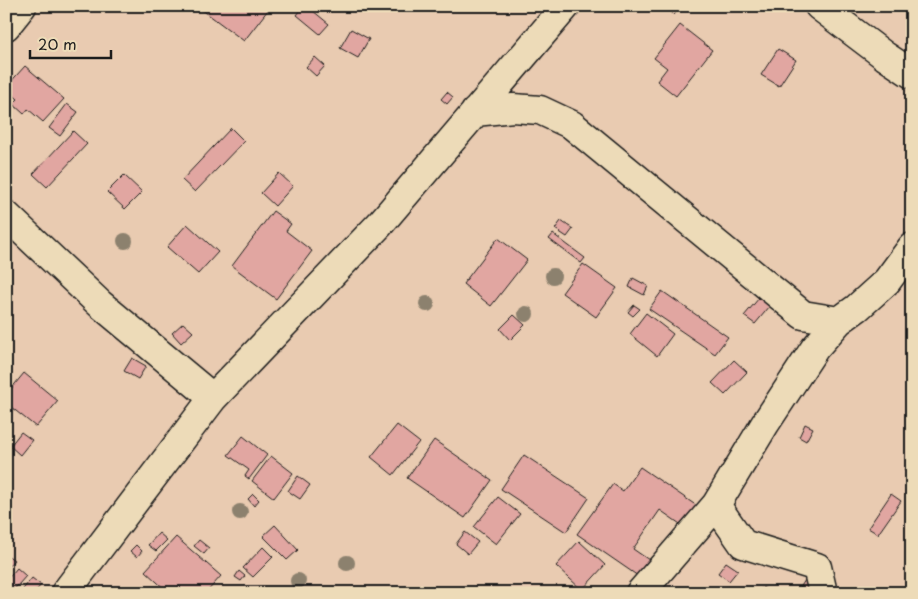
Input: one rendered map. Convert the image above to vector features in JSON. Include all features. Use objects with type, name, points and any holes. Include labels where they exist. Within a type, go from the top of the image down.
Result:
[{"type":"street","points":[[6,26],[22,6]]},
{"type":"street","points":[[65,593],[214,398],[380,224],[566,6]]},
{"type":"street","points":[[819,6],[912,74]]},
{"type":"street","points":[[475,112],[513,108],[540,110],[572,125],[803,315],[839,321]]},
{"type":"street","points":[[6,215],[100,304],[214,398]]},
{"type":"street","points":[[640,593],[716,505],[795,376],[824,336],[887,281],[912,248]]},
{"type":"street","points":[[716,505],[743,544],[817,567],[823,593]]},
{"type":"building","points":[[197,6],[271,6],[244,41]]},
{"type":"building","points":[[304,6],[307,6],[329,24],[320,34],[297,15]]},
{"type":"building","points":[[665,6],[681,6],[674,15]]},
{"type":"building","points":[[680,25],[712,50],[676,96],[657,81],[667,68],[654,58]]},
{"type":"building","points":[[351,29],[369,39],[358,58],[340,48]]},
{"type":"building","points":[[778,49],[796,60],[779,86],[761,75]]},
{"type":"building","points":[[315,57],[325,66],[316,76],[306,67]]},
{"type":"building","points":[[25,66],[64,99],[43,122],[28,109],[24,114],[13,104],[18,99],[6,89]]},
{"type":"building","points":[[447,92],[453,97],[447,104],[441,99]]},
{"type":"building","points":[[67,104],[78,112],[60,136],[49,128]]},
{"type":"building","points":[[231,128],[244,141],[195,192],[182,180]]},
{"type":"building","points":[[73,131],[87,144],[47,187],[33,174]]},
{"type":"building","points":[[279,173],[293,186],[275,206],[261,193]]},
{"type":"building","points":[[124,175],[142,192],[125,209],[107,192]]},
{"type":"building","points":[[273,211],[291,224],[286,231],[312,251],[276,299],[232,266]]},
{"type":"building","points":[[561,221],[573,229],[567,237],[555,229]]},
{"type":"building","points":[[187,224],[218,252],[198,274],[167,247]]},
{"type":"building","points":[[6,230],[17,237],[6,253]]},
{"type":"building","points":[[553,234],[585,258],[581,263],[549,239]]},
{"type":"building","points":[[498,238],[527,260],[491,306],[463,284]]},
{"type":"building","points":[[583,264],[617,288],[596,317],[562,293]]},
{"type":"building","points":[[633,278],[648,286],[644,295],[629,287]]},
{"type":"building","points":[[662,291],[728,337],[715,354],[649,309]]},
{"type":"building","points":[[759,298],[770,306],[755,324],[744,316]]},
{"type":"building","points":[[634,305],[640,309],[633,316],[628,312]]},
{"type":"building","points":[[646,313],[673,334],[657,356],[630,334]]},
{"type":"building","points":[[514,315],[525,325],[510,340],[500,329]]},
{"type":"building","points":[[183,323],[193,332],[181,343],[172,333]]},
{"type":"building","points":[[132,358],[146,366],[138,379],[124,371]]},
{"type":"building","points":[[734,360],[747,372],[725,395],[712,383]]},
{"type":"building","points":[[24,373],[58,401],[36,427],[6,403],[6,395]]},
{"type":"building","points":[[805,424],[813,428],[806,441],[799,437]]},
{"type":"building","points":[[397,425],[419,442],[393,475],[371,457]]},
{"type":"building","points":[[21,432],[32,440],[20,455],[10,446]]},
{"type":"building","points":[[243,436],[267,455],[249,479],[245,476],[249,470],[228,455]]},
{"type":"building","points":[[434,440],[492,480],[465,518],[407,478]]},
{"type":"building","points":[[524,455],[589,498],[566,532],[501,489]]},
{"type":"building","points":[[271,456],[293,473],[274,498],[252,481]]},
{"type":"building","points":[[912,461],[912,477],[904,470]]},
{"type":"building","points":[[640,467],[697,506],[683,526],[660,510],[633,549],[649,560],[638,576],[577,534],[613,484],[623,491]]},
{"type":"building","points":[[298,476],[310,485],[300,499],[288,491]]},
{"type":"building","points":[[253,494],[259,500],[254,506],[248,499]]},
{"type":"building","points":[[891,494],[901,501],[878,534],[868,528]]},
{"type":"building","points":[[498,497],[520,514],[496,544],[474,527]]},
{"type":"building","points":[[275,525],[298,550],[287,560],[263,536]]},
{"type":"building","points":[[465,532],[478,542],[468,554],[456,544]]},
{"type":"building","points":[[159,533],[167,540],[156,551],[148,545]]},
{"type":"building","points":[[176,537],[221,576],[206,593],[169,593],[145,571]]},
{"type":"building","points":[[199,540],[209,548],[204,554],[194,546]]},
{"type":"building","points":[[579,541],[605,565],[582,590],[556,566]]},
{"type":"building","points":[[136,545],[142,551],[137,557],[130,551]]},
{"type":"building","points":[[263,547],[273,557],[253,577],[243,568]]},
{"type":"building","points":[[6,554],[14,560],[6,569]]},
{"type":"building","points":[[726,562],[738,570],[729,581],[718,573]]},
{"type":"building","points":[[17,568],[26,576],[11,593],[6,593],[6,581]]},
{"type":"building","points":[[239,571],[245,576],[241,581],[235,577]]},
{"type":"building","points":[[32,578],[41,585],[34,593],[20,593]]},
{"type":"building","points":[[805,580],[812,584],[806,592],[800,588]]},
{"type":"building","points":[[763,587],[769,592],[757,593]]}]
